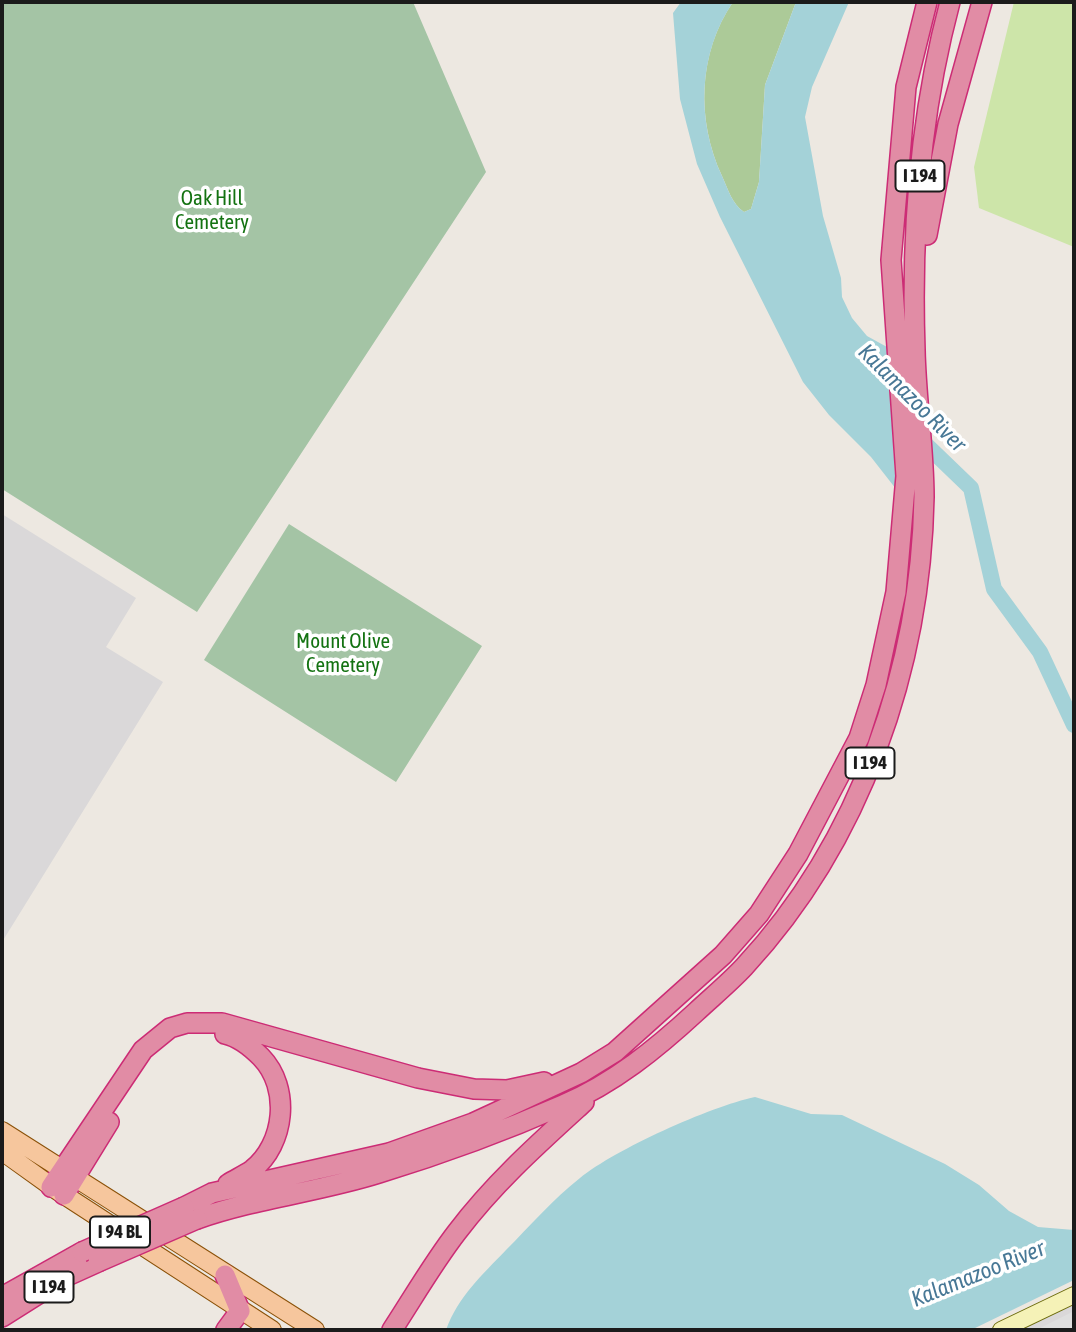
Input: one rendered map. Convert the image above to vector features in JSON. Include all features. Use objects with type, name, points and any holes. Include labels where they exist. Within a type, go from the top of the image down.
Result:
[{"type":"highway","name":"I 194","points":[[190,1213],[212,1193],[389,1153],[473,1123],[579,1073],[615,1052],[723,955],[758,914],[798,854],[859,738],[876,685],[896,592],[905,456],[891,260],[906,87],[925,2]]},
{"type":"highway","name":"I 194","points":[[2,1297],[190,1213],[378,1174],[541,1114],[602,1087],[662,1043],[742,969],[775,930],[815,873],[856,795],[881,738],[899,686],[915,599],[921,526],[923,455],[914,308],[920,171],[928,106],[950,2]]},
{"type":"highway","points":[[914,308],[948,124],[982,2]]},
{"type":"highway","points":[[63,1183],[132,1064],[143,1050],[170,1028],[187,1023],[222,1023],[418,1079],[474,1089],[507,1090],[579,1073]]},
{"type":"highway","points":[[63,1183],[145,1063],[161,1045],[179,1035],[203,1032],[229,1035],[250,1046],[267,1063],[274,1077],[281,1107],[279,1126],[262,1160],[251,1170],[212,1193]]},
{"type":"highway","points":[[392,1330],[456,1233],[479,1205],[509,1171],[602,1087]]},
{"type":"highway","name":"I 194","points":[[2,1317],[66,1276],[90,1257]]},
{"type":"highway","points":[[225,1275],[240,1311],[226,1330]]},
{"type":"main road","name":"I 94 BL","points":[[2,1131],[63,1183],[240,1311],[272,1330]]},
{"type":"main road","name":"I 94 BL","points":[[2,1151],[225,1275],[315,1330]]},
{"type":"street","points":[[1001,1330],[1074,1295]]},
{"type":"shaded area","points":[[2,514],[136,598],[106,647],[163,682],[2,942]]},
{"type":"shaded area","points":[[1074,1303],[1074,1330],[1016,1330]]},
{"type":"shaded area","points":[[1074,1311],[1074,1330],[1036,1330]]},
{"type":"green space","name":"Oak Hill Cemetery","points":[[2,2],[413,2],[486,172],[197,612],[2,489]]},
{"type":"green space","points":[[733,2],[796,2],[765,85],[759,182],[751,209],[744,212],[731,196],[714,155],[705,110],[707,65],[721,22]]},
{"type":"green space","points":[[1014,2],[1074,2],[1074,247],[979,208],[974,167]]},
{"type":"green space","name":"Mount Olive Cemetery","points":[[289,524],[482,646],[396,782],[204,660]]},
{"type":"water","points":[[681,2],[733,2],[721,22],[707,65],[705,110],[714,155],[731,196],[744,212],[751,209],[759,182],[765,85],[796,2],[849,2],[812,87],[805,117],[823,216],[841,278],[842,297],[852,318],[867,336],[887,347],[896,489],[871,457],[829,415],[803,382],[720,217],[697,164],[680,99],[673,13]]},
{"type":"water","points":[[755,1097],[811,1114],[842,1115],[945,1164],[979,1185],[1009,1211],[1038,1227],[1074,1230],[1074,1280],[971,1330],[446,1330],[457,1307],[480,1278],[551,1204],[580,1178],[616,1155],[664,1130]]},
{"type":"waterway","name":"Kalamazoo River","points":[[917,436],[971,488],[994,589],[1040,652],[1074,725]]}]
